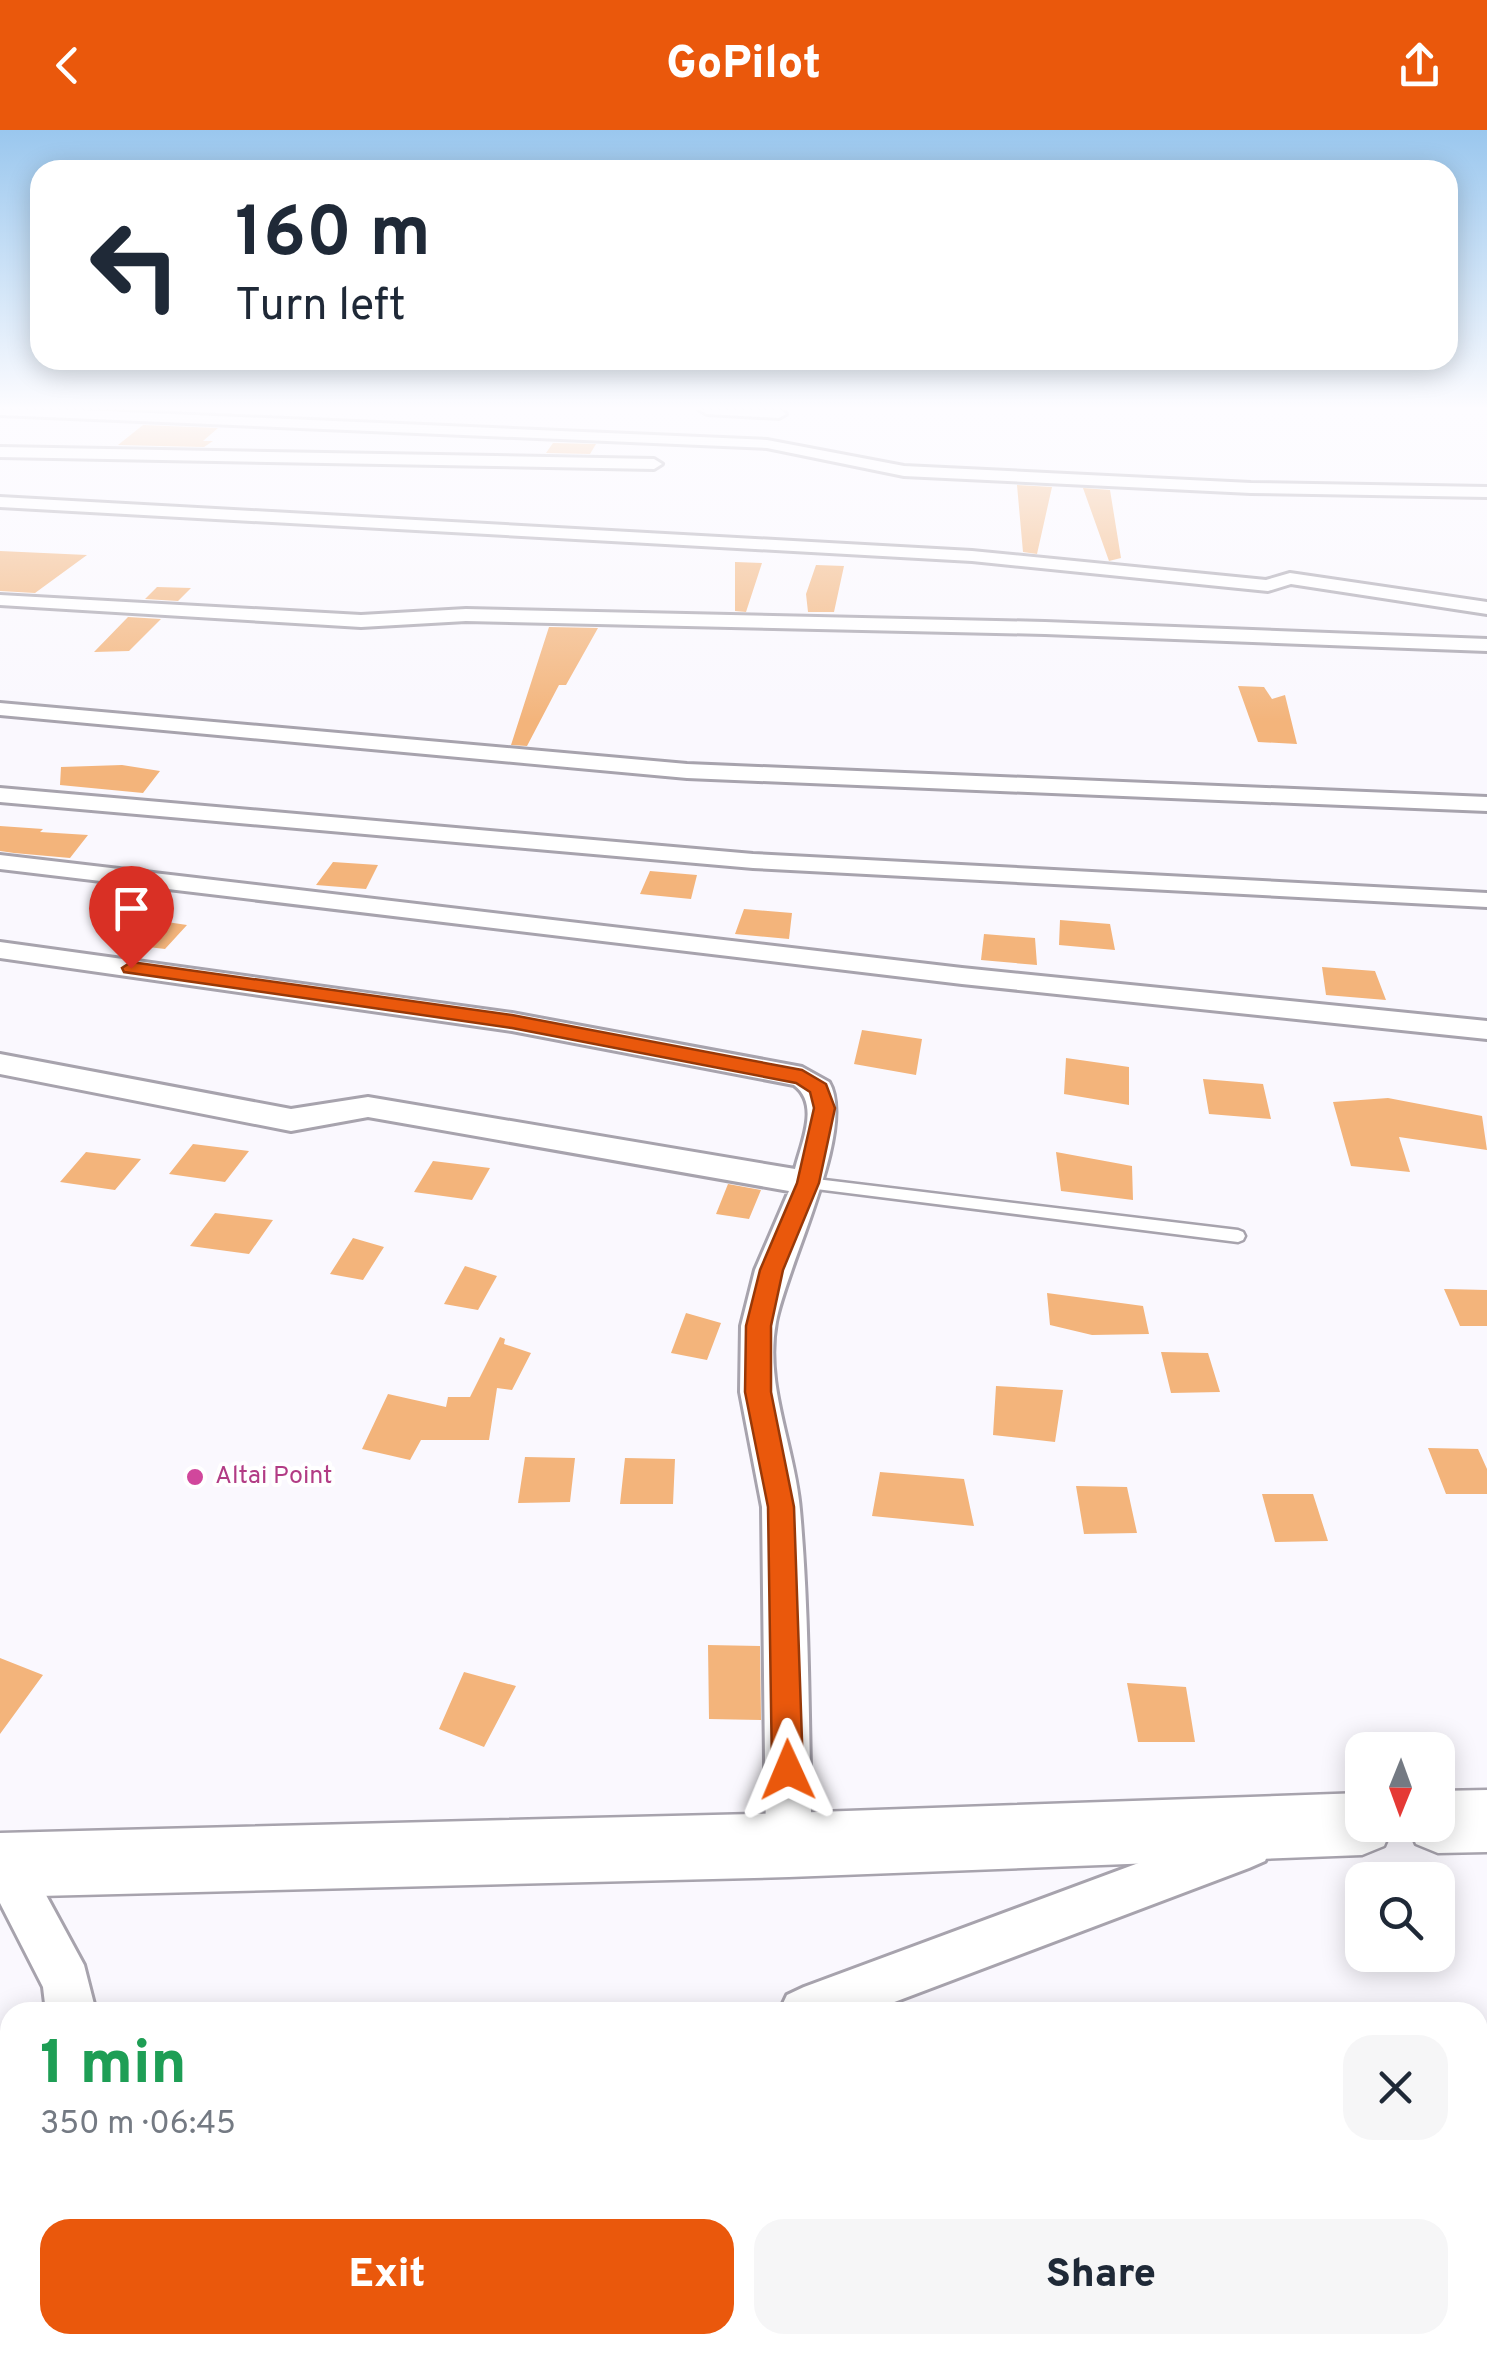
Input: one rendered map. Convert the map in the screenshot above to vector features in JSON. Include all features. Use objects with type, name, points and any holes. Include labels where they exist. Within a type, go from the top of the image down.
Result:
[{"type":"street","points":[[213,514],[940,554],[1268,586],[1290,578],[1487,608]]},
{"type":"street","points":[[0,600],[361,621],[466,615],[1044,628],[1487,645]]},
{"type":"street","points":[[0,709],[687,771],[1487,804]]},
{"type":"street","points":[[0,795],[753,861],[1487,900]]},
{"type":"street","points":[[0,862],[962,976],[1487,1030]]},
{"type":"street","points":[[0,950],[512,1022],[802,1077],[819,1089],[824,1108],[808,1183],[772,1270],[758,1326],[758,1392],[781,1507],[790,1845]]},
{"type":"street","points":[[0,1064],[292,1120],[368,1107],[808,1183]]},
{"type":"street","points":[[1455,1822],[1487,1821]]},
{"type":"street","points":[[70,2002],[67,1982],[2,1865],[790,1845],[1345,1825]]},
{"type":"street","points":[[831,2002],[1300,1826]]},
{"type":"lane","points":[[808,1183],[1238,1236]]},
{"type":"building","points":[[1020,514],[1046,514],[1037,554],[1023,552]]},
{"type":"building","points":[[1092,514],[1114,514],[1121,558],[1109,561]]},
{"type":"building","points":[[0,551],[87,555],[35,593],[0,591]]},
{"type":"building","points":[[735,562],[762,563],[746,612],[735,611]]},
{"type":"building","points":[[816,565],[844,566],[834,612],[808,612],[806,594]]},
{"type":"building","points":[[157,587],[191,588],[178,601],[145,599]]},
{"type":"building","points":[[128,617],[161,619],[129,651],[94,652]]},
{"type":"building","points":[[549,627],[598,628],[566,685],[559,685],[527,746],[511,745]]},
{"type":"building","points":[[1238,686],[1264,687],[1272,699],[1285,695],[1297,744],[1258,742]]},
{"type":"building","points":[[122,765],[160,771],[143,793],[60,785],[61,767]]},
{"type":"building","points":[[0,826],[88,835],[70,858],[14,853],[0,851]]},
{"type":"building","points":[[333,862],[378,865],[366,889],[316,885]]},
{"type":"building","points":[[650,871],[697,875],[691,899],[640,894]]},
{"type":"building","points":[[744,909],[792,913],[789,939],[735,934]]},
{"type":"building","points":[[147,919],[187,925],[165,949],[123,944]]},
{"type":"building","points":[[1060,920],[1110,924],[1115,950],[1059,945]]},
{"type":"building","points":[[984,934],[1035,938],[1037,965],[981,960]]},
{"type":"building","points":[[1322,967],[1375,971],[1386,1000],[1326,995]]},
{"type":"building","points":[[862,1030],[922,1039],[916,1075],[854,1064]]},
{"type":"building","points":[[1066,1058],[1129,1067],[1129,1105],[1064,1094]]},
{"type":"building","points":[[1203,1079],[1263,1084],[1271,1119],[1209,1114]]},
{"type":"building","points":[[1388,1098],[1482,1116],[1487,1150],[1399,1137],[1410,1172],[1351,1166],[1333,1102]]},
{"type":"building","points":[[193,1144],[249,1151],[225,1182],[169,1174]]},
{"type":"building","points":[[86,1152],[141,1159],[115,1190],[60,1182]]},
{"type":"building","points":[[1056,1152],[1132,1166],[1133,1200],[1061,1191]]},
{"type":"building","points":[[433,1161],[490,1168],[472,1200],[414,1192]]},
{"type":"building","points":[[728,1184],[761,1190],[749,1219],[716,1214]]},
{"type":"building","points":[[215,1213],[273,1220],[249,1254],[190,1246]]},
{"type":"building","points":[[353,1238],[384,1247],[363,1280],[330,1274]]},
{"type":"building","points":[[465,1266],[497,1276],[478,1310],[444,1304]]},
{"type":"building","points":[[1444,1289],[1487,1290],[1487,1326],[1460,1326]]},
{"type":"building","points":[[1047,1293],[1143,1306],[1149,1334],[1092,1335],[1050,1325]]},
{"type":"building","points":[[686,1313],[721,1323],[707,1360],[671,1353]]},
{"type":"building","points":[[500,1337],[505,1339],[504,1344],[531,1353],[512,1390],[497,1388],[489,1440],[421,1440],[410,1460],[362,1449],[388,1394],[446,1407],[448,1397],[470,1397]]},
{"type":"building","points":[[1161,1352],[1208,1353],[1220,1392],[1171,1393]]},
{"type":"building","points":[[996,1386],[1063,1390],[1055,1442],[993,1435]]},
{"type":"building","points":[[1428,1448],[1478,1449],[1487,1469],[1487,1494],[1446,1494]]},
{"type":"building","points":[[525,1457],[575,1458],[570,1502],[518,1503]]},
{"type":"building","points":[[625,1458],[675,1459],[673,1504],[620,1504]]},
{"type":"building","points":[[880,1472],[964,1479],[974,1526],[872,1516]]},
{"type":"building","points":[[1076,1486],[1127,1487],[1137,1533],[1084,1534]]},
{"type":"building","points":[[1262,1494],[1313,1494],[1328,1541],[1275,1542]]},
{"type":"building","points":[[708,1645],[760,1646],[761,1720],[709,1719]]},
{"type":"building","points":[[0,1658],[43,1675],[0,1734]]},
{"type":"building","points":[[464,1672],[516,1686],[484,1747],[439,1729]]},
{"type":"building","points":[[1127,1683],[1186,1687],[1195,1742],[1138,1742]]},
{"type":"place","name":"Altai Point","points":[[195,1477]]},
{"type":"route","points":[[131,968],[512,1022],[802,1077],[819,1089],[824,1108],[808,1183],[772,1270],[758,1326],[758,1392],[781,1507],[788,1770]]}]
